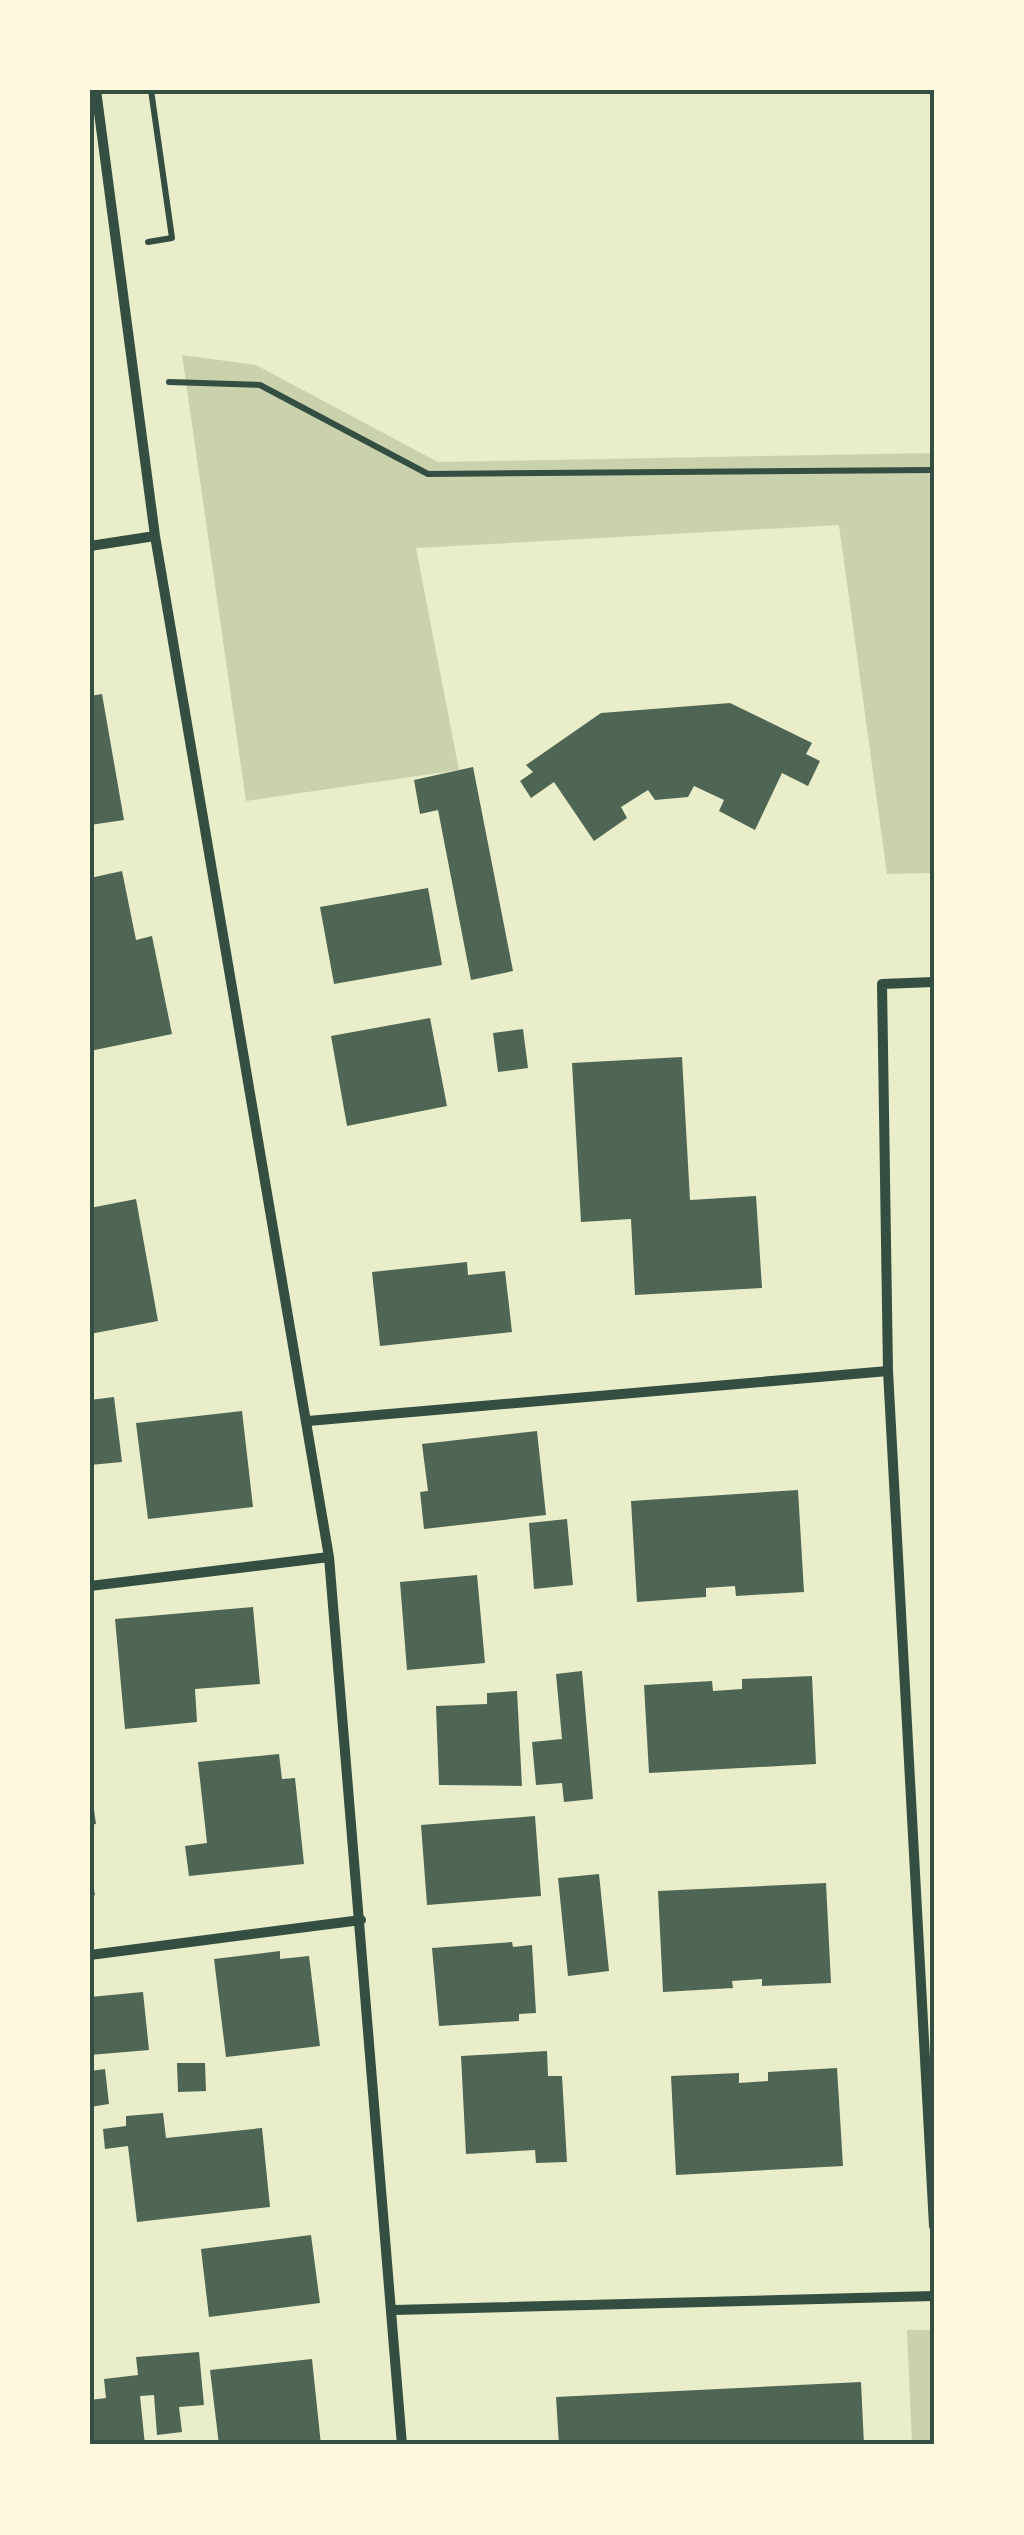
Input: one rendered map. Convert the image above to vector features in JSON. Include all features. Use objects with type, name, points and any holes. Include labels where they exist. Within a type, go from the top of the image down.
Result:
[{"type":"street","points":[[96,90],[155,536],[329,1557],[394,2310],[402,2445]]},
{"type":"street","points":[[90,546],[155,536]]},
{"type":"street","points":[[934,982],[882,984],[888,1371],[934,2226]]},
{"type":"street","points":[[308,1420],[888,1371]]},
{"type":"street","points":[[90,1586],[329,1557]]},
{"type":"street","points":[[90,1955],[361,1920]]},
{"type":"street","points":[[394,2310],[934,2296]]},
{"type":"path","points":[[151,90],[172,238]]},
{"type":"path","points":[[134,375],[186,384],[260,385],[428,474],[934,470]]},
{"type":"green space","points":[[182,355],[256,365],[438,462],[934,453],[934,873],[887,874],[839,525],[416,548],[459,770],[246,801]]},
{"type":"green space","points":[[907,2330],[934,2330],[934,2445],[912,2445]]},
{"type":"building","points":[[102,694],[124,820],[90,825],[90,696]]},
{"type":"building","points":[[730,703],[812,743],[806,754],[820,761],[808,786],[782,773],[755,830],[719,811],[724,800],[694,786],[688,797],[655,800],[648,790],[621,807],[627,818],[594,841],[554,782],[531,798],[520,781],[533,772],[526,765],[601,713]]},
{"type":"building","points":[[473,767],[513,971],[471,980],[438,810],[420,814],[414,780]]},
{"type":"building","points":[[122,871],[136,940],[152,936],[172,1034],[90,1051],[90,878]]},
{"type":"building","points":[[428,888],[442,965],[334,984],[320,907]]},
{"type":"building","points":[[430,1018],[447,1106],[347,1126],[331,1036]]},
{"type":"building","points":[[523,1029],[528,1068],[498,1072],[493,1033]]},
{"type":"building","points":[[682,1057],[690,1200],[756,1196],[762,1288],[635,1295],[631,1219],[581,1222],[572,1063]]},
{"type":"building","points":[[136,1199],[158,1321],[90,1334],[90,1208]]},
{"type":"building","points":[[467,1262],[468,1275],[505,1271],[512,1332],[380,1346],[372,1272]]},
{"type":"building","points":[[114,1397],[122,1462],[90,1465],[90,1400]]},
{"type":"building","points":[[242,1411],[253,1507],[148,1519],[136,1423]]},
{"type":"building","points":[[537,1431],[546,1515],[424,1529],[420,1492],[428,1491],[422,1444]]},
{"type":"building","points":[[798,1490],[804,1592],[736,1596],[735,1586],[706,1588],[706,1597],[637,1602],[631,1501]]},
{"type":"building","points":[[567,1519],[573,1585],[534,1589],[529,1523]]},
{"type":"building","points":[[477,1575],[485,1663],[407,1670],[400,1582]]},
{"type":"building","points":[[253,1607],[260,1684],[195,1689],[197,1722],[125,1729],[115,1619]]},
{"type":"building","points":[[582,1671],[593,1799],[564,1802],[562,1783],[536,1785],[532,1742],[562,1739],[556,1674]]},
{"type":"building","points":[[812,1676],[816,1764],[649,1773],[644,1685],[712,1681],[713,1691],[742,1689],[742,1679]]},
{"type":"building","points":[[517,1691],[522,1786],[439,1785],[436,1706],[487,1704],[487,1693]]},
{"type":"building","points":[[279,1754],[282,1779],[295,1778],[304,1864],[189,1876],[185,1846],[207,1843],[198,1762]]},
{"type":"building","points":[[90,1797],[96,1824],[90,1825]]},
{"type":"building","points":[[535,1816],[541,1896],[427,1905],[421,1825]]},
{"type":"building","points":[[599,1874],[609,1971],[568,1976],[558,1878]]},
{"type":"building","points":[[826,1883],[831,1983],[762,1986],[762,1979],[732,1981],[733,1988],[663,1992],[658,1891]]},
{"type":"building","points":[[512,1942],[513,1947],[532,1945],[536,2013],[519,2014],[519,2021],[439,2026],[432,1948]]},
{"type":"building","points":[[280,1951],[280,1959],[309,1956],[320,2046],[226,2057],[214,1959]]},
{"type":"building","points":[[143,1992],[149,2050],[90,2055],[90,1997]]},
{"type":"building","points":[[547,2051],[548,2076],[562,2076],[567,2162],[536,2163],[535,2150],[466,2154],[461,2056]]},
{"type":"building","points":[[177,2063],[205,2063],[206,2091],[178,2092]]},
{"type":"building","points":[[837,2068],[843,2166],[676,2175],[671,2076],[739,2073],[739,2083],[768,2081],[768,2072]]},
{"type":"building","points":[[105,2069],[109,2104],[90,2107],[90,2071]]},
{"type":"building","points":[[163,2113],[166,2138],[262,2128],[270,2207],[137,2222],[128,2146],[105,2149],[103,2129],[126,2126],[126,2116]]},
{"type":"building","points":[[311,2235],[320,2303],[209,2317],[201,2249]]},
{"type":"building","points":[[199,2352],[204,2405],[179,2407],[182,2432],[157,2435],[154,2395],[140,2396],[145,2445],[90,2445],[90,2400],[106,2398],[104,2379],[138,2375],[136,2357]]},
{"type":"building","points":[[312,2359],[321,2445],[219,2445],[210,2370]]},
{"type":"building","points":[[861,2382],[864,2445],[559,2445],[556,2397]]}]
